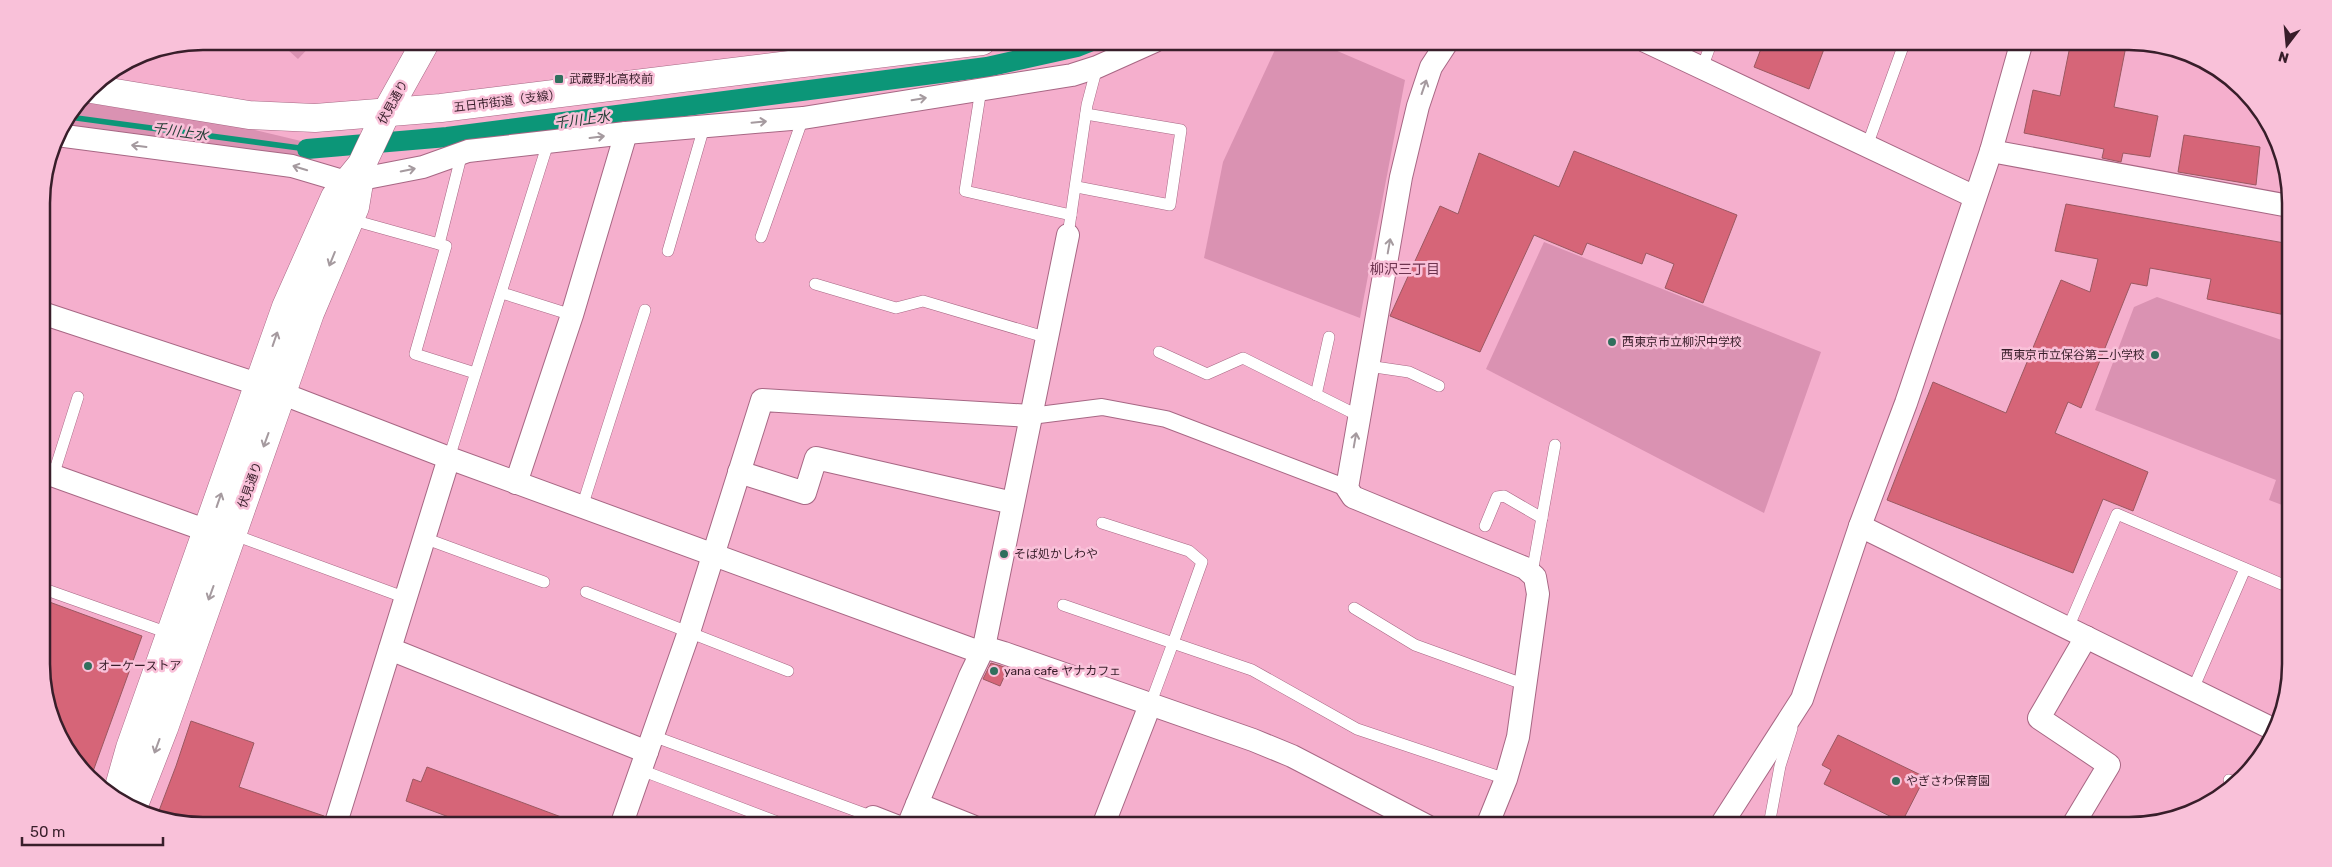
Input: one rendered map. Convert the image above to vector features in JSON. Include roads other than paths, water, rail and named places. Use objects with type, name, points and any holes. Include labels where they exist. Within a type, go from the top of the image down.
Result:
[{"type":"main road","name":"伏見通り","points":[[271,390],[286,307],[335,197],[356,176],[382,122],[421,50]]},
{"type":"main road","name":"五日市街道（支線）","points":[[99,91],[157,101],[283,118],[341,116],[382,122],[441,108],[525,99],[900,50]]},
{"type":"main road","name":"伏見通り","points":[[136,801],[164,728],[220,533],[271,390],[310,313],[355,207],[356,176]]},
{"type":"main road","name":"伏見通り","points":[[118,791],[130,748],[171,634],[220,533]]},
{"type":"street","points":[[66,136],[356,176],[424,168],[468,151],[626,133],[803,118],[1072,75],[1135,50]]},
{"type":"street","points":[[1347,488],[1401,177],[1418,106],[1431,67],[1442,50]]},
{"type":"street","points":[[1664,50],[1975,197]]},
{"type":"street","points":[[1727,817],[1802,698],[1860,526],[1906,403],[1991,150],[2018,50]]},
{"type":"street","points":[[516,483],[572,315],[626,133]]},
{"type":"street","points":[[1991,150],[2282,205]]},
{"type":"street","points":[[912,817],[970,676],[984,648],[1070,225]]},
{"type":"street","points":[[50,316],[271,390],[516,483],[974,650],[984,648],[1004,652],[1253,740],[1292,756],[1410,817]]},
{"type":"street","points":[[624,817],[689,632],[762,400],[1031,416],[1102,408],[1166,418],[1347,488],[1353,497],[1525,568],[1535,577],[1538,594],[1526,685],[1518,737],[1506,779],[1491,817]]},
{"type":"street","points":[[338,817],[449,458]]},
{"type":"street","points":[[739,472],[805,493],[816,458],[1013,503]]},
{"type":"street","points":[[50,475],[220,533]]},
{"type":"street","points":[[1860,526],[2268,726]]},
{"type":"street","points":[[2077,632],[2039,718],[2110,765],[2078,817]]},
{"type":"street","points":[[390,649],[647,752]]},
{"type":"street","points":[[1106,817],[1150,705]]},
{"type":"street","points":[[917,804],[950,817]]},
{"type":"lane","points":[[1702,68],[1709,50]]},
{"type":"lane","points":[[1867,146],[1903,50]]},
{"type":"lane","points":[[981,89],[965,191],[1070,225],[1086,114],[1096,67]]},
{"type":"lane","points":[[1076,187],[1170,205],[1181,130],[1086,114]]},
{"type":"lane","points":[[761,237],[803,118]]},
{"type":"lane","points":[[668,251],[704,126]]},
{"type":"lane","points":[[449,458],[548,142]]},
{"type":"lane","points":[[439,244],[462,153]]},
{"type":"lane","points":[[349,219],[446,246],[416,354],[475,373]]},
{"type":"lane","points":[[816,284],[896,308],[923,301],[1048,338]]},
{"type":"lane","points":[[502,293],[572,315]]},
{"type":"lane","points":[[582,507],[645,310]]},
{"type":"lane","points":[[1316,395],[1329,337]]},
{"type":"lane","points":[[1159,352],[1207,374],[1243,358],[1359,416]]},
{"type":"lane","points":[[1368,366],[1409,372],[1439,386]]},
{"type":"lane","points":[[50,469],[78,397]]},
{"type":"lane","points":[[1532,573],[1556,445]]},
{"type":"lane","points":[[1485,526],[1497,497],[1504,496],[1542,518]]},
{"type":"lane","points":[[2077,632],[2117,514],[2282,585]]},
{"type":"lane","points":[[1102,523],[1189,551],[1202,562],[1150,705]]},
{"type":"lane","points":[[220,533],[406,598]]},
{"type":"lane","points":[[424,538],[544,582]]},
{"type":"lane","points":[[2193,689],[2245,569]]},
{"type":"lane","points":[[50,591],[171,634]]},
{"type":"lane","points":[[586,592],[788,671]]},
{"type":"lane","points":[[1063,605],[1252,670],[1357,730],[1506,779]]},
{"type":"lane","points":[[1354,608],[1415,645],[1526,685]]},
{"type":"lane","points":[[1771,817],[1780,766],[1802,698]]},
{"type":"lane","points":[[647,752],[858,817]]},
{"type":"lane","points":[[647,752],[771,817]]},
{"type":"waterway","name":"千川上水","points":[[307,149],[447,137],[987,67],[1064,50]]},
{"type":"waterway","name":"千川上水","points":[[76,118],[307,149]]},
{"type":"place","name":"武蔵野北高校前","points":[[559,79]]},
{"type":"place","name":"西東京市立柳沢中学校","points":[[1612,342]]},
{"type":"place","name":"西東京市立保谷第二小学校","points":[[2155,355]]},
{"type":"place","name":"そば処かしわや","points":[[1004,554]]},
{"type":"place","name":"オーケーストア","points":[[88,666]]},
{"type":"place","name":"yana cafe ヤナカフェ","points":[[994,671]]},
{"type":"place","name":"やぎさわ保育園","points":[[1896,781]]},
{"type":"district","name":"柳沢三丁目","points":[[1405,269]]}]
